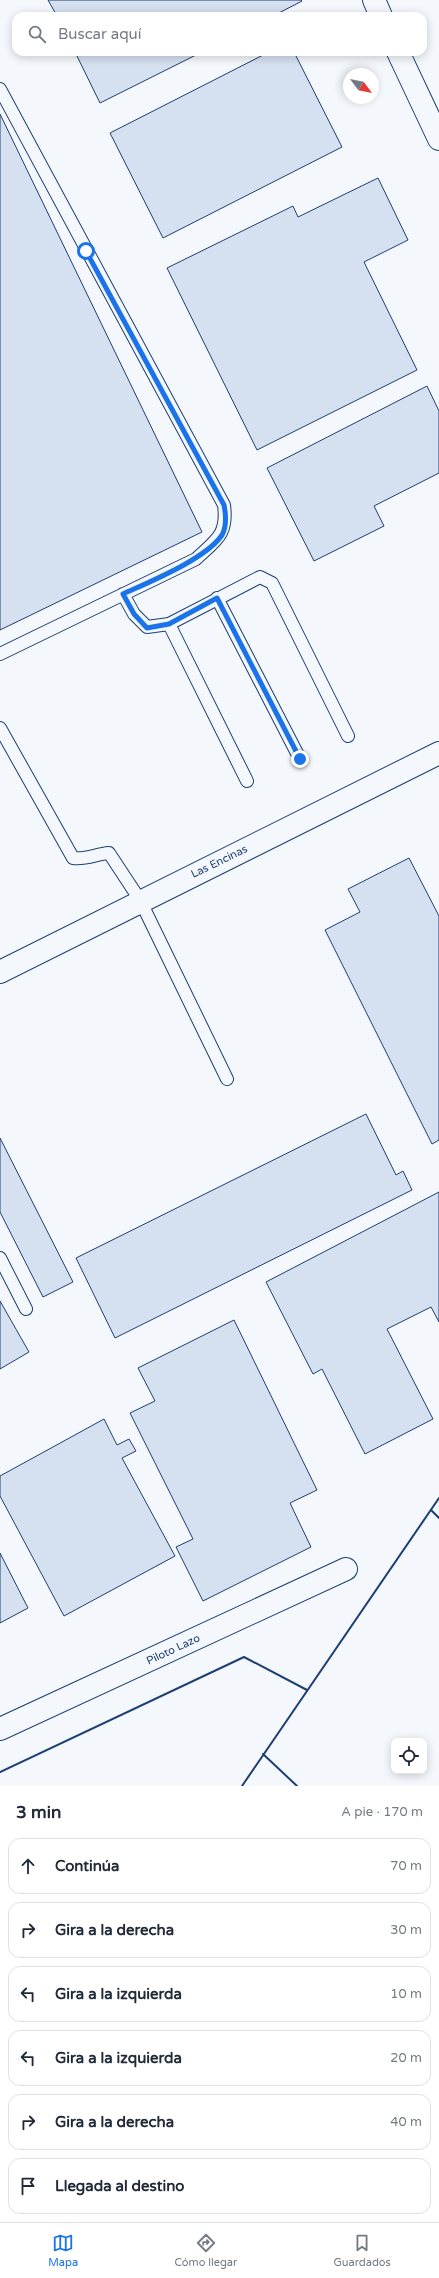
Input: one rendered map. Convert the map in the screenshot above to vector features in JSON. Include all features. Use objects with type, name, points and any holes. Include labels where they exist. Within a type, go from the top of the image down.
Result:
[{"type":"street","points":[[374,0],[379,12]]},
{"type":"street","points":[[400,56],[439,139]]},
{"type":"street","name":"Las Encinas","points":[[0,972],[140,900],[439,753]]},
{"type":"street","name":"Piloto Lazo","points":[[0,1729],[346,1569]]},
{"type":"lane","points":[[0,90],[224,505],[226,520],[222,535],[196,559],[0,654]]},
{"type":"lane","points":[[123,594],[134,614],[147,628],[169,624],[260,577],[272,583],[348,736]]},
{"type":"lane","points":[[217,598],[300,759]]},
{"type":"lane","points":[[169,624],[247,781]]},
{"type":"lane","points":[[0,728],[73,858],[84,860],[97,854],[109,853],[140,900],[227,1079]]},
{"type":"lane","points":[[0,1258],[26,1309]]},
{"type":"building","points":[[48,0],[302,1],[281,12],[55,12]]},
{"type":"building","points":[[77,56],[194,56],[100,103]]},
{"type":"building","points":[[261,56],[296,56],[342,147],[163,238],[110,133]]},
{"type":"building","points":[[0,114],[202,532],[0,630]]},
{"type":"building","points":[[378,178],[408,240],[364,262],[417,370],[257,450],[167,268],[293,206],[298,217]]},
{"type":"building","points":[[427,386],[439,411],[439,473],[374,506],[384,526],[314,561],[267,468]]},
{"type":"building","points":[[409,858],[439,916],[439,1140],[432,1144],[325,930],[360,912],[348,889]]},
{"type":"building","points":[[366,1114],[396,1175],[403,1171],[412,1190],[115,1338],[76,1258]]},
{"type":"building","points":[[0,1138],[73,1282],[43,1297],[0,1212]]},
{"type":"building","points":[[439,1192],[439,1322],[431,1307],[387,1329],[433,1419],[365,1454],[322,1369],[313,1374],[266,1282]]},
{"type":"building","points":[[0,1301],[29,1352],[0,1369]]},
{"type":"building","points":[[234,1320],[317,1490],[290,1503],[311,1547],[203,1601],[176,1547],[193,1539],[130,1413],[155,1401],[138,1368]]},
{"type":"building","points":[[104,1419],[117,1445],[129,1439],[136,1451],[122,1458],[175,1556],[64,1616],[0,1496],[0,1476]]},
{"type":"building","points":[[0,1553],[28,1608],[0,1623]]},
{"type":"wall","points":[[242,1786],[439,1498]]},
{"type":"wall","points":[[431,1510],[439,1518]]},
{"type":"wall","points":[[0,1772],[244,1657],[307,1690]]},
{"type":"wall","points":[[263,1754],[297,1786]]},
{"type":"route","points":[[86,251],[224,505],[226,520],[222,535],[196,559],[123,594],[134,614],[147,628],[169,624],[217,598],[300,759]]}]
